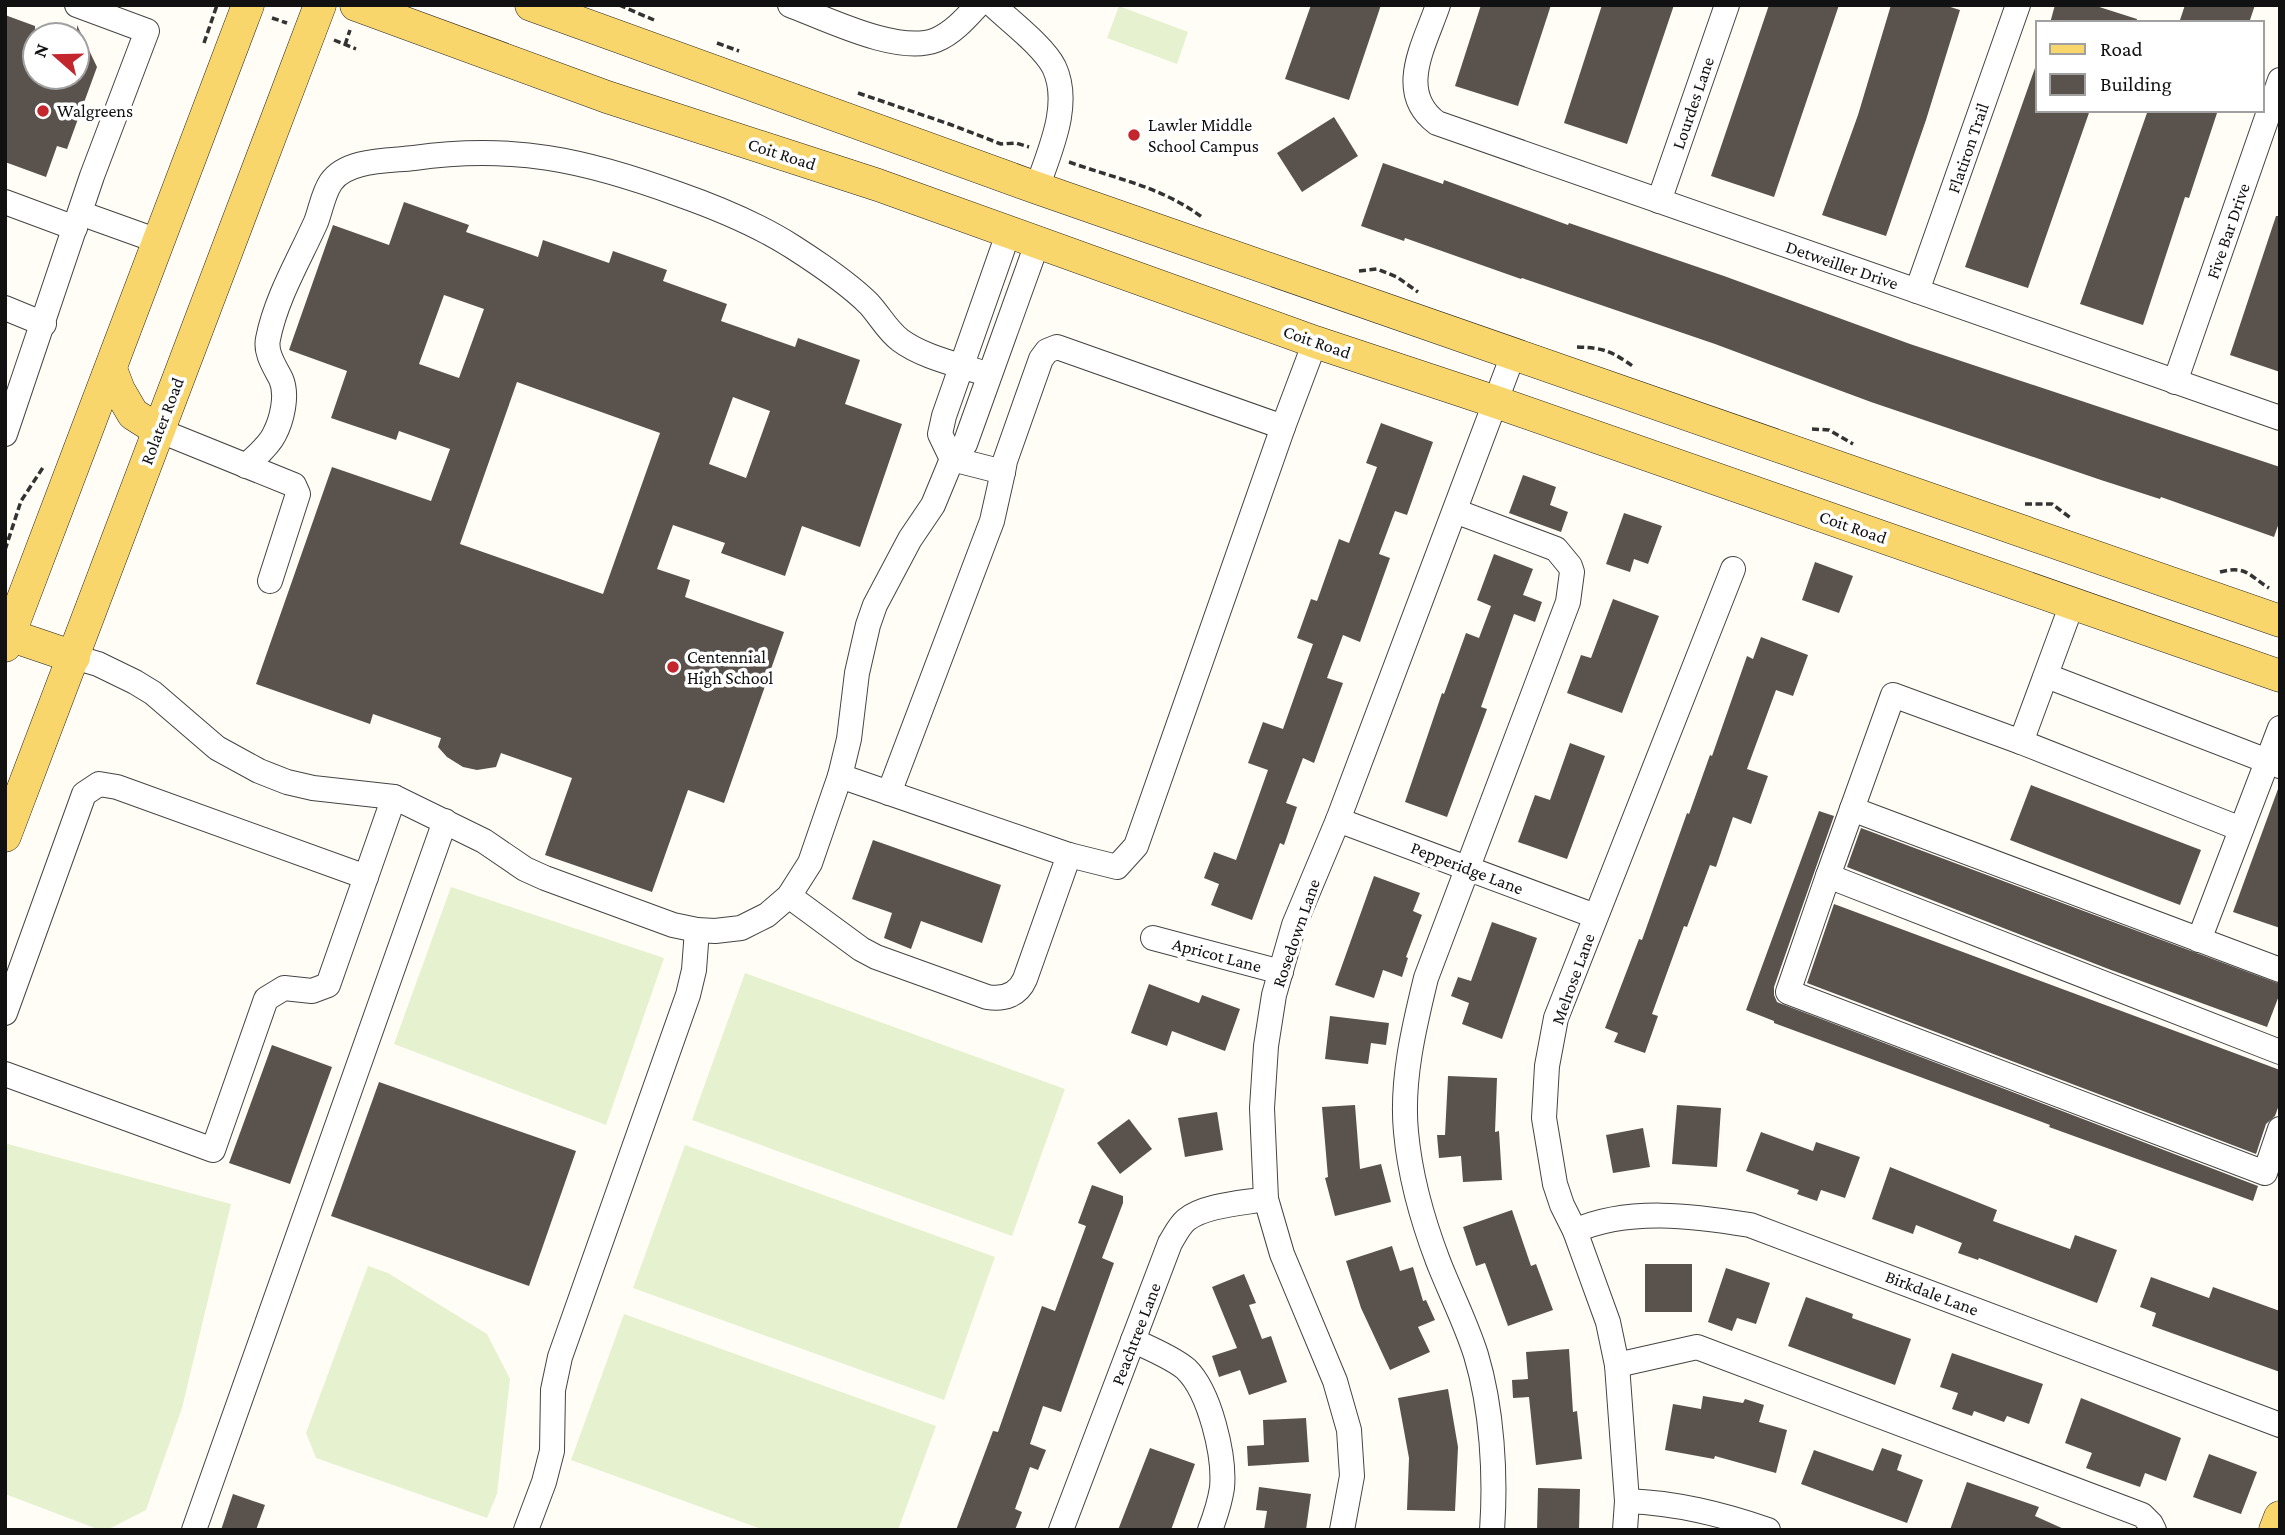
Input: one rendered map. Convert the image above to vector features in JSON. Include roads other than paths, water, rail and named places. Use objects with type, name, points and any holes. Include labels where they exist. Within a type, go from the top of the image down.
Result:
[{"type":"main road","points":[[74,657],[7,638],[248,5]]},
{"type":"main road","name":"Rolater Road","points":[[5,836],[320,5]]},
{"type":"main road","name":"Coit Road","points":[[356,5],[607,97],[878,185],[1315,342],[1496,402],[2280,676]]},
{"type":"main road","points":[[531,5],[1037,188],[2280,621]]},
{"type":"main road","points":[[1023,236],[1037,188]]},
{"type":"main road","points":[[111,369],[118,390],[133,414],[158,430]]},
{"type":"main road","points":[[2072,604],[2090,556]]},
{"type":"main road","points":[[2275,1530],[2280,1517]]},
{"type":"street","points":[[5,434],[15,375],[44,324],[147,31],[77,5]]},
{"type":"street","points":[[790,5],[894,43],[918,44],[945,35],[957,27],[978,5]]},
{"type":"street","points":[[993,5],[1040,50],[1053,66],[1058,82],[1061,108],[1037,188]]},
{"type":"street","name":"Detweiller Drive","points":[[1438,5],[1415,74],[1416,97],[1425,112],[1445,126],[2280,418]]},
{"type":"street","name":"Lourdes Lane","points":[[1659,201],[1727,5]]},
{"type":"street","name":"Flatiron Trail","points":[[1917,291],[2018,5]]},
{"type":"street","name":"Five Bar Drive","points":[[2175,382],[2280,80]]},
{"type":"street","points":[[246,466],[274,436],[282,412],[284,389],[268,345],[287,284],[331,183],[345,170],[359,165],[443,154],[490,151],[559,159],[622,174],[723,211],[793,247],[869,304],[899,339],[923,352],[989,375]]},
{"type":"street","points":[[5,202],[159,242]]},
{"type":"street","points":[[952,459],[940,434],[941,427],[962,365],[1023,236]]},
{"type":"street","points":[[74,657],[106,668],[144,687],[217,748],[259,771],[313,788],[394,797],[484,841],[525,869],[673,925],[715,931],[741,928],[767,915],[789,896],[810,863],[840,776],[868,625],[893,567],[933,505],[952,459],[965,444],[989,375],[1023,236]]},
{"type":"street","points":[[5,308],[44,324]]},
{"type":"street","points":[[840,776],[1069,855],[1118,867],[1136,846],[1315,342]]},
{"type":"street","points":[[889,793],[992,521],[1004,461],[1041,359],[1047,351],[1056,347],[1283,427]]},
{"type":"street","name":"Rosedown Lane","points":[[1342,1530],[1352,1476],[1349,1430],[1335,1381],[1282,1254],[1266,1199],[1262,1108],[1266,1046],[1274,995],[1294,925],[1338,820],[1513,355]]},
{"type":"street","points":[[158,430],[294,485],[298,494],[270,581]]},
{"type":"street","points":[[952,459],[1003,472]]},
{"type":"street","points":[[1455,511],[1556,549],[1570,566],[1573,579],[1568,602],[1426,978],[1407,1081],[1406,1131],[1415,1188],[1438,1260],[1477,1357],[1485,1394],[1494,1496],[1492,1530]]},
{"type":"street","name":"Melrose Lane","points":[[1625,1530],[1628,1501],[1617,1365],[1608,1322],[1555,1184],[1544,1118],[1545,1084],[1556,1018],[1733,569]]},
{"type":"street","points":[[2021,742],[2072,604]]},
{"type":"street","points":[[2047,676],[2274,763]]},
{"type":"street","points":[[2241,829],[1894,695],[1788,992],[2265,1173],[2280,1129]]},
{"type":"street","points":[[2199,940],[2241,829],[2274,763],[2280,728]]},
{"type":"street","points":[[5,1013],[85,794],[99,784],[117,787],[366,877]]},
{"type":"street","points":[[5,1074],[213,1150],[266,999],[284,988],[312,991],[328,985],[394,797]]},
{"type":"street","points":[[1852,809],[2280,971]]},
{"type":"street","name":"Pepperidge Lane","points":[[1338,820],[1595,916]]},
{"type":"street","points":[[194,1530],[445,821]]},
{"type":"street","points":[[789,896],[860,949],[876,957],[987,997],[1000,998],[1018,991],[1023,984],[1069,855]]},
{"type":"street","points":[[1828,876],[2280,1052]]},
{"type":"street","points":[[526,1530],[552,1451],[553,1390],[560,1357],[688,995],[694,970],[697,930]]},
{"type":"street","name":"Apricot Lane","points":[[1153,938],[1281,972]]},
{"type":"street","name":"Peachtree Lane","points":[[1061,1530],[1170,1243],[1179,1226],[1189,1217],[1204,1212],[1266,1199]]},
{"type":"street","name":"Birkdale Lane","points":[[1575,1231],[1589,1224],[1655,1217],[1704,1218],[1750,1225],[2280,1425]]},
{"type":"street","points":[[1133,1340],[1186,1370],[1198,1387],[1210,1415],[1221,1452],[1222,1488],[1210,1530]]},
{"type":"street","points":[[1617,1365],[1697,1347],[2142,1516],[2154,1530]]},
{"type":"street","points":[[1628,1501],[1681,1505],[1728,1516],[1768,1530]]},
{"type":"place","name":"Walgreens","points":[[43,111]]},
{"type":"place","name":"Lawler Middle School Campus","points":[[1134,135]]},
{"type":"place","name":"Centennial High School","points":[[673,667]]}]
